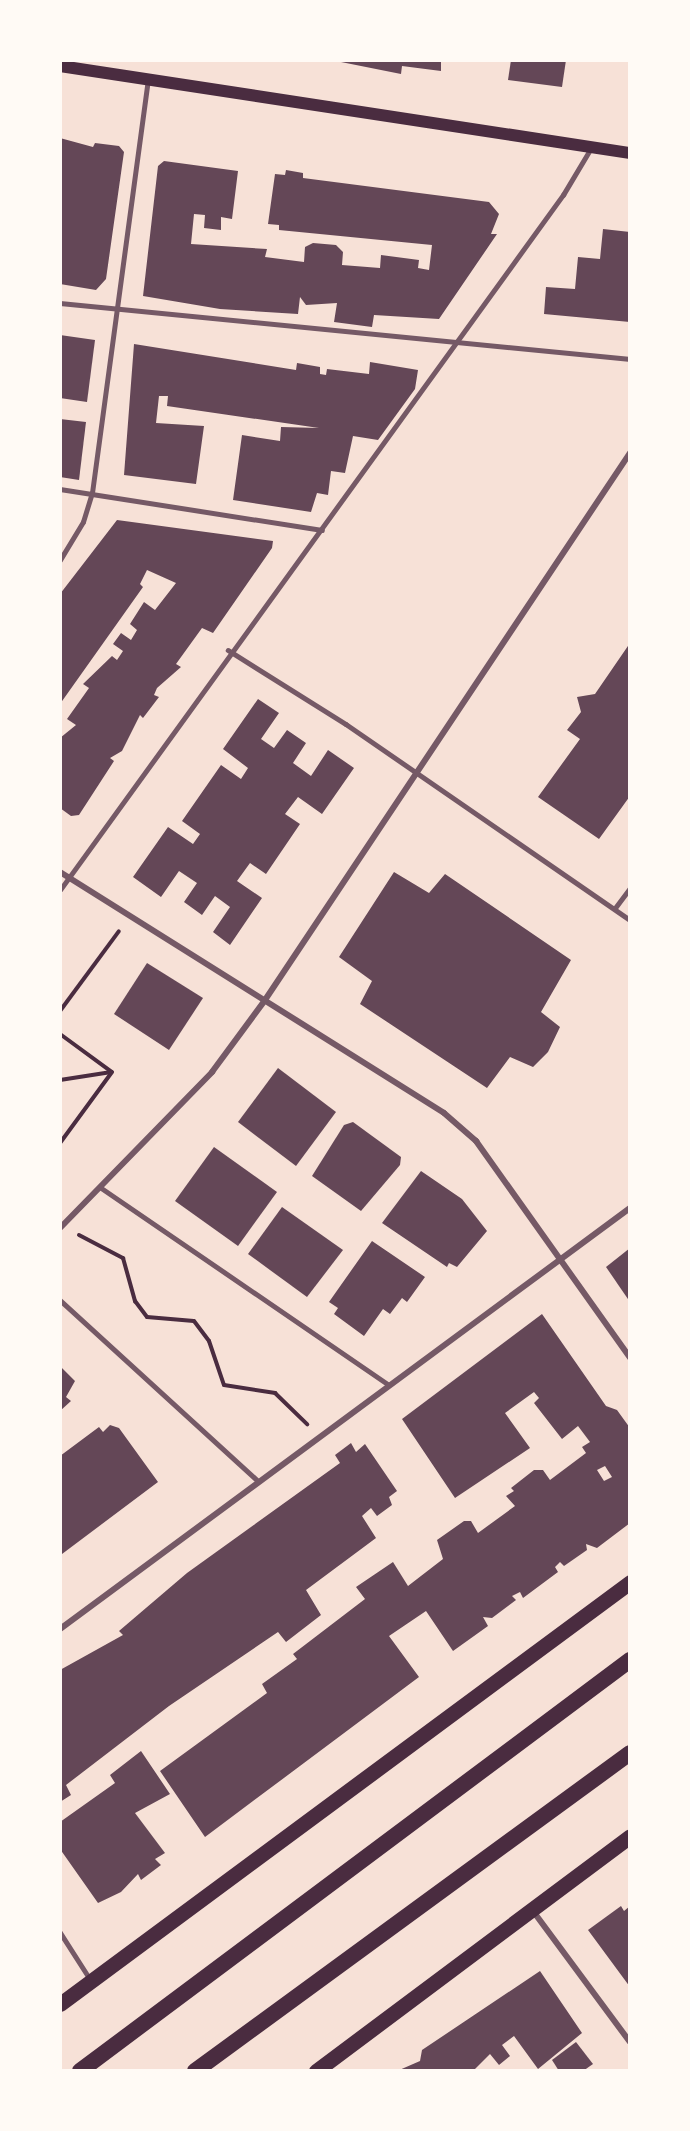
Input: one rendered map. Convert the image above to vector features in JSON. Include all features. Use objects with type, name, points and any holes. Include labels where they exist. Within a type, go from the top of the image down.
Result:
[{"type":"highway","points":[[80,2071],[630,1660]]},
{"type":"highway","points":[[195,2071],[630,1753]]},
{"type":"main road","points":[[60,66],[630,153]]},
{"type":"main road","points":[[60,2004],[630,1582]]},
{"type":"main road","points":[[316,2071],[630,1836]]},
{"type":"street","points":[[61,1227],[212,1072],[265,1000],[415,771],[630,453]]},
{"type":"street","points":[[60,872],[265,1000],[460,1127],[562,1258],[630,1358]]},
{"type":"street","points":[[60,1629],[257,1480],[630,1209]]},
{"type":"street","points":[[532,1910],[630,2042]]},
{"type":"lane","points":[[60,560],[83,522],[92,493],[148,80]]},
{"type":"lane","points":[[60,890],[228,650],[322,530],[457,342],[591,148]]},
{"type":"lane","points":[[60,303],[630,359]]},
{"type":"lane","points":[[60,489],[322,530]]},
{"type":"lane","points":[[228,650],[415,771],[630,920]]},
{"type":"lane","points":[[615,908],[630,888]]},
{"type":"lane","points":[[100,1187],[388,1385]]},
{"type":"lane","points":[[60,1300],[257,1480]]},
{"type":"lane","points":[[60,1932],[92,1981]]},
{"type":"path","points":[[60,1011],[130,916]]},
{"type":"path","points":[[60,1034],[112,1072]]},
{"type":"path","points":[[60,1080],[112,1072]]},
{"type":"path","points":[[60,1143],[112,1072]]},
{"type":"path","points":[[61,1227],[123,1258],[135,1301],[147,1317],[194,1321],[209,1341],[224,1385],[275,1393],[318,1436]]},
{"type":"building","points":[[331,60],[441,60],[441,71],[402,66],[401,74]]},
{"type":"building","points":[[511,60],[566,60],[562,87],[508,80]]},
{"type":"building","points":[[60,138],[93,147],[95,143],[119,146],[124,152],[106,279],[96,290],[60,284]]},
{"type":"building","points":[[164,161],[238,171],[232,219],[221,217],[221,230],[204,228],[205,215],[194,214],[191,244],[267,249],[265,257],[304,262],[305,247],[313,243],[336,245],[343,252],[342,265],[380,268],[381,255],[419,260],[418,268],[429,270],[432,245],[279,230],[279,225],[268,224],[275,174],[285,175],[286,170],[303,173],[303,178],[489,202],[499,214],[491,234],[497,234],[439,319],[374,315],[372,327],[334,322],[337,303],[306,305],[300,297],[298,314],[220,309],[143,296],[158,166]]},
{"type":"building","points":[[603,229],[630,232],[630,322],[544,314],[546,287],[575,289],[578,257],[600,259]]},
{"type":"building","points":[[60,335],[95,340],[87,402],[60,398]]},
{"type":"building","points":[[134,344],[296,370],[297,363],[320,367],[320,374],[326,375],[327,369],[369,374],[370,362],[418,370],[415,389],[378,440],[353,436],[345,473],[331,471],[328,495],[317,493],[311,512],[233,500],[242,435],[280,441],[281,427],[319,428],[167,406],[168,396],[159,396],[156,423],[204,426],[196,484],[124,475]]},
{"type":"building","points":[[60,419],[86,422],[79,480],[60,477]]},
{"type":"building","points":[[117,520],[273,541],[272,548],[213,633],[202,628],[176,664],[181,667],[157,688],[154,695],[159,697],[143,718],[140,715],[122,751],[110,758],[114,761],[79,815],[71,816],[60,808],[60,738],[76,725],[67,719],[89,688],[83,684],[112,656],[117,660],[123,651],[113,644],[121,633],[131,640],[137,630],[130,624],[144,602],[155,610],[176,583],[147,570],[140,584],[143,587],[60,704],[60,594]]},
{"type":"building","points":[[630,643],[630,796],[599,839],[538,797],[580,739],[567,730],[581,712],[577,697],[595,694]]},
{"type":"building","points":[[258,699],[279,713],[261,739],[274,748],[287,730],[306,743],[293,763],[311,776],[328,750],[354,768],[322,814],[298,797],[285,814],[300,824],[266,874],[250,863],[237,881],[262,898],[230,945],[213,932],[230,907],[215,896],[202,915],[184,902],[197,883],[179,871],[161,897],[133,877],[168,827],[193,844],[200,834],[182,821],[221,765],[241,779],[248,768],[223,749]]},
{"type":"building","points":[[394,872],[429,893],[445,874],[571,960],[541,1012],[560,1027],[548,1052],[533,1067],[510,1057],[487,1088],[360,1004],[372,981],[339,957]]},
{"type":"building","points":[[147,963],[203,998],[169,1050],[114,1014]]},
{"type":"building","points":[[278,1068],[336,1112],[296,1166],[238,1122]]},
{"type":"building","points":[[353,1122],[401,1157],[400,1165],[361,1211],[312,1176],[344,1125]]},
{"type":"building","points":[[214,1147],[277,1192],[238,1246],[175,1201]]},
{"type":"building","points":[[421,1171],[462,1199],[487,1231],[457,1267],[449,1263],[447,1267],[382,1223]]},
{"type":"building","points":[[282,1207],[343,1250],[307,1297],[248,1254]]},
{"type":"building","points":[[372,1241],[425,1277],[407,1302],[402,1298],[390,1314],[383,1309],[364,1336],[334,1314],[338,1308],[329,1302]]},
{"type":"building","points":[[630,1248],[630,1302],[606,1267]]},
{"type":"building","points":[[542,1314],[606,1406],[617,1410],[630,1428],[630,1523],[597,1548],[586,1544],[587,1550],[564,1566],[560,1562],[555,1567],[558,1572],[523,1598],[520,1592],[512,1596],[516,1600],[492,1618],[483,1617],[488,1626],[453,1651],[426,1611],[389,1636],[419,1677],[205,1837],[160,1771],[267,1693],[262,1684],[297,1659],[293,1654],[365,1599],[356,1587],[393,1562],[408,1586],[443,1559],[437,1540],[464,1521],[471,1521],[478,1533],[515,1506],[506,1496],[514,1491],[511,1488],[534,1470],[543,1470],[550,1480],[586,1453],[582,1447],[590,1442],[578,1426],[562,1439],[534,1403],[539,1398],[534,1392],[505,1413],[530,1448],[455,1498],[402,1419]],"holes":[[[605,1466],[612,1477],[604,1481],[597,1470]]]},
{"type":"building","points":[[60,1366],[75,1381],[66,1397],[71,1401],[60,1411]]},
{"type":"building","points":[[110,1425],[119,1428],[158,1482],[62,1554],[60,1456],[99,1427],[103,1432]]},
{"type":"building","points":[[351,1443],[356,1452],[365,1444],[397,1491],[389,1497],[392,1505],[377,1516],[371,1508],[362,1516],[376,1538],[306,1590],[321,1615],[286,1642],[278,1632],[169,1706],[66,1785],[71,1795],[60,1802],[60,1670],[123,1635],[119,1631],[187,1573],[340,1463],[335,1455]]},
{"type":"building","points":[[141,1751],[170,1794],[135,1813],[165,1853],[155,1859],[161,1865],[141,1880],[138,1874],[121,1892],[98,1903],[60,1849],[60,1822],[115,1783],[110,1775]]},
{"type":"building","points":[[621,1906],[624,1911],[630,1906],[630,1987],[588,1930]]},
{"type":"building","points":[[540,1971],[582,2033],[538,2069],[514,2036],[502,2045],[510,2056],[499,2065],[490,2054],[473,2071],[397,2071],[420,2061],[422,2050]]},
{"type":"building","points":[[576,2042],[593,2064],[583,2071],[559,2071],[552,2060]]}]
